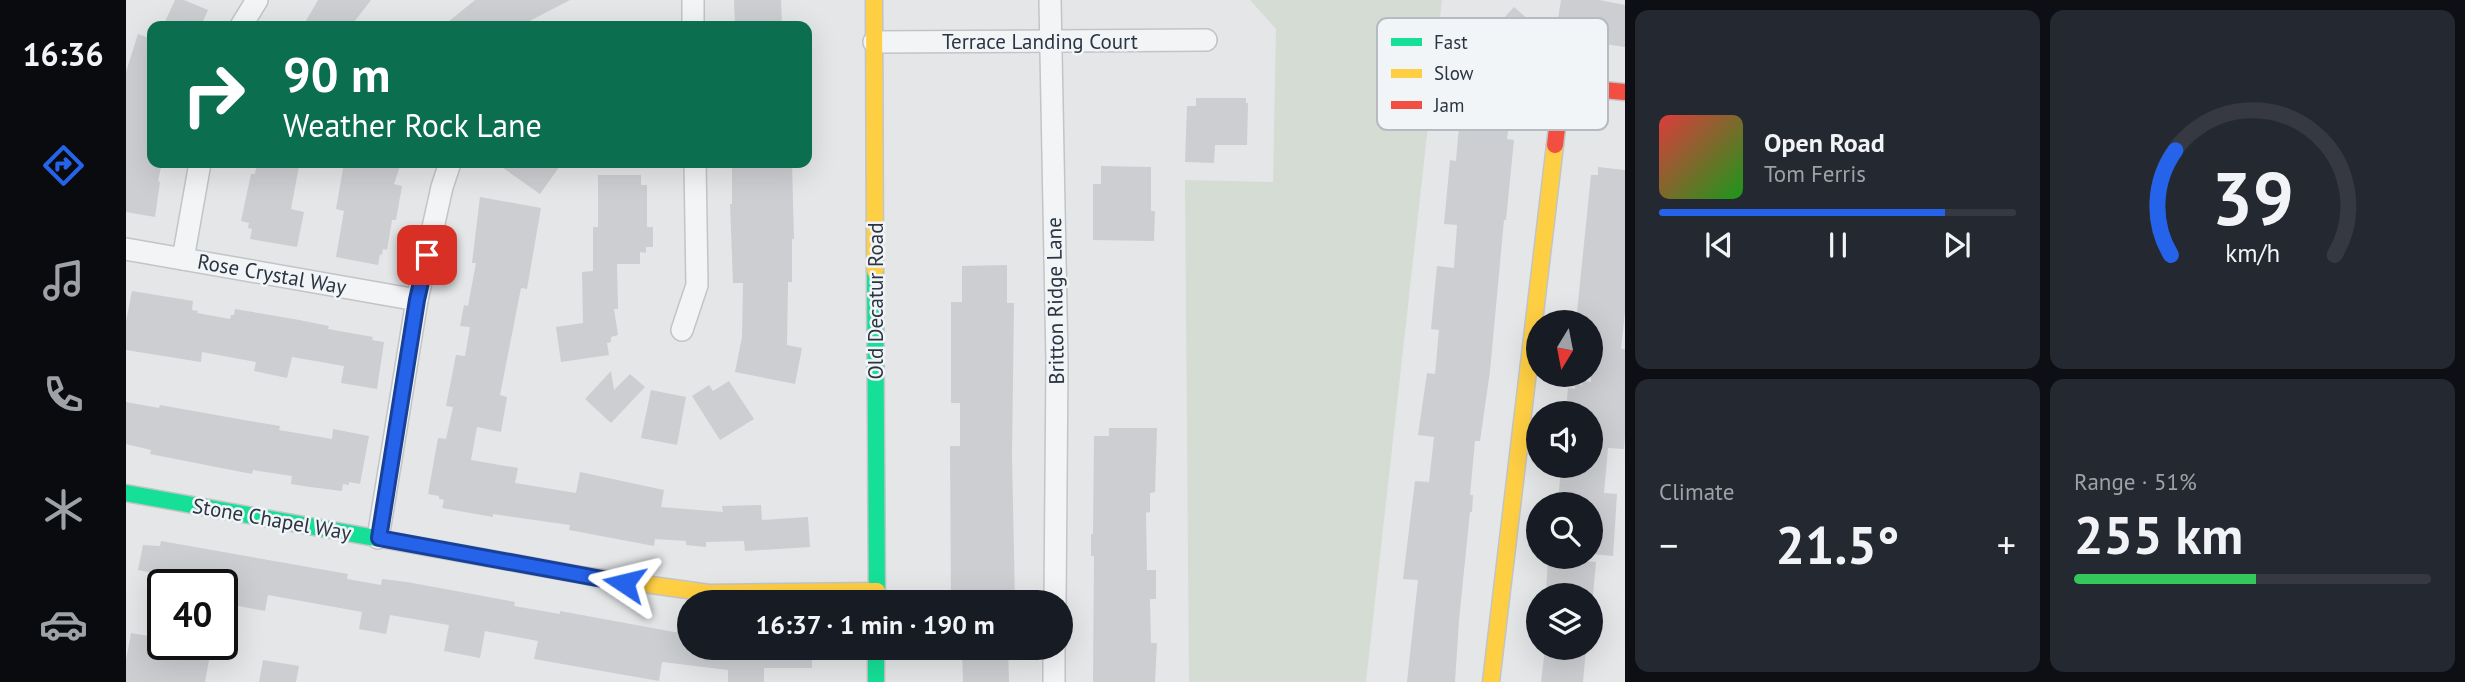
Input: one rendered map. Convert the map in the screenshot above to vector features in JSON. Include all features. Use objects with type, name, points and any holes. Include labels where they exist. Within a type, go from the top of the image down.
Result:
[{"type":"street","points":[[244,21],[257,0]]},
{"type":"street","points":[[693,0],[693,21]]},
{"type":"street","name":"Old Decatur Road","points":[[874,0],[877,590]]},
{"type":"street","name":"Britton Ridge Lane","points":[[1050,0],[1057,362],[1055,590]]},
{"type":"street","name":"Terrace Landing Court","points":[[874,42],[1206,40]]},
{"type":"street","points":[[1491,682],[1557,130]]},
{"type":"street","points":[[183,259],[199,168]]},
{"type":"street","points":[[379,538],[417,300],[448,168]]},
{"type":"street","points":[[682,330],[697,285],[695,168]]},
{"type":"street","name":"Rose Crystal Way","points":[[126,249],[417,300]]},
{"type":"street","name":"Stone Chapel Way","points":[[126,493],[624,583],[684,590]]},
{"type":"street","points":[[876,660],[876,682]]},
{"type":"street","points":[[1054,682],[1055,660]]},
{"type":"shaded area","points":[[1250,0],[1442,0],[1440,18],[1377,18],[1377,130],[1428,130],[1366,682],[1189,682],[1185,180],[1273,182],[1276,29]]},
{"type":"building","points":[[175,0],[184,0],[208,10],[203,21],[165,21]]},
{"type":"building","points":[[318,0],[371,0],[355,21],[306,21]]},
{"type":"building","points":[[475,0],[570,0],[530,21],[449,21]]},
{"type":"building","points":[[734,0],[781,0],[782,21],[735,21]]},
{"type":"building","points":[[1561,0],[1599,0],[1625,5],[1625,47],[1608,44],[1608,18],[1558,18]]},
{"type":"building","points":[[1514,7],[1526,18],[1504,18]]},
{"type":"building","points":[[138,34],[147,37],[147,168],[161,168],[155,217],[126,212],[126,72]]},
{"type":"building","points":[[1196,98],[1246,98],[1247,145],[1215,145],[1214,163],[1185,162],[1187,106],[1196,106]]},
{"type":"building","points":[[1459,130],[1508,131],[1507,139],[1514,140],[1490,371],[1480,441],[1475,441],[1470,495],[1473,495],[1472,512],[1459,620],[1455,682],[1407,682],[1418,580],[1403,579],[1415,481],[1429,482],[1434,437],[1418,435],[1427,373],[1435,374],[1439,330],[1431,329],[1437,266],[1454,268],[1457,225],[1444,224],[1450,160],[1456,161]]},
{"type":"building","points":[[1101,166],[1151,167],[1151,211],[1155,211],[1154,241],[1093,240],[1093,184],[1101,184]]},
{"type":"building","points":[[1598,167],[1625,170],[1625,312],[1621,349],[1625,349],[1625,436],[1624,449],[1608,448],[1604,493],[1617,494],[1613,556],[1603,555],[1603,492],[1559,492],[1560,478],[1603,478],[1603,401],[1567,401],[1568,388],[1603,387],[1603,310],[1577,310],[1591,175],[1598,175]]},
{"type":"building","points":[[256,168],[299,168],[291,209],[304,212],[297,247],[250,239],[252,229],[248,228],[249,223],[241,221],[251,174],[255,174]]},
{"type":"building","points":[[343,168],[399,168],[394,184],[402,186],[396,220],[392,220],[387,250],[383,249],[382,255],[380,254],[378,265],[336,257],[344,211],[336,209]]},
{"type":"building","points":[[503,168],[558,168],[540,194]]},
{"type":"building","points":[[732,168],[792,168],[794,239],[792,282],[788,282],[787,345],[802,348],[795,384],[735,372],[742,337],[743,283],[733,283]]},
{"type":"building","points":[[598,175],[641,175],[641,185],[647,185],[647,227],[653,227],[653,247],[646,247],[646,253],[640,252],[640,264],[617,264],[618,309],[614,309],[618,335],[611,337],[611,342],[607,343],[609,355],[561,362],[556,327],[583,323],[582,272],[593,271],[593,227],[598,227]]},
{"type":"building","points":[[480,197],[541,208],[527,289],[521,288],[500,395],[507,397],[501,432],[477,427],[471,460],[518,468],[515,483],[576,493],[580,472],[664,490],[661,507],[723,512],[722,506],[761,505],[762,520],[808,517],[810,547],[745,551],[744,541],[706,542],[706,547],[686,545],[686,541],[655,539],[654,546],[569,530],[570,525],[493,514],[493,517],[442,508],[444,500],[428,494],[438,438],[446,439],[453,407],[446,406],[456,355],[465,356],[470,327],[460,326],[464,305],[468,306],[476,263],[472,263]]},
{"type":"building","points":[[1007,265],[1007,303],[1014,303],[1012,455],[1015,590],[951,590],[950,446],[960,446],[960,403],[951,403],[951,302],[962,302],[962,266]]},
{"type":"building","points":[[132,291],[193,301],[192,310],[198,311],[197,313],[230,319],[235,309],[373,337],[372,340],[384,342],[377,389],[341,383],[344,366],[292,357],[287,378],[254,371],[256,362],[202,352],[201,362],[126,350],[126,321]]},
{"type":"building","points":[[611,371],[614,390],[630,374],[645,387],[611,423],[585,399]]},
{"type":"building","points":[[729,381],[754,419],[720,440],[692,396],[709,385],[713,391]]},
{"type":"building","points":[[651,390],[686,397],[677,445],[641,438]]},
{"type":"building","points":[[126,402],[159,408],[160,405],[280,426],[279,430],[332,439],[333,429],[369,436],[360,484],[343,484],[342,491],[310,487],[291,484],[292,476],[253,470],[252,474],[150,454],[151,450],[126,444]]},
{"type":"building","points":[[1109,428],[1157,428],[1155,492],[1150,493],[1150,512],[1146,513],[1147,570],[1156,570],[1156,599],[1150,599],[1151,643],[1157,643],[1155,682],[1093,682],[1094,556],[1091,556],[1091,534],[1094,436],[1109,436]]},
{"type":"building","points":[[161,541],[348,574],[347,579],[381,585],[382,579],[407,582],[515,602],[514,606],[560,614],[560,611],[677,632],[677,660],[812,660],[812,668],[764,668],[764,682],[728,682],[728,670],[662,662],[659,681],[534,659],[538,641],[485,631],[480,658],[444,651],[449,625],[390,615],[386,634],[359,629],[362,612],[268,595],[265,611],[238,606],[238,569],[138,570],[143,545],[160,546]]},
{"type":"building","points":[[1547,569],[1595,569],[1594,583],[1547,583]]},
{"type":"building","points":[[131,633],[147,636],[147,660],[209,660],[205,682],[126,682],[126,660]]},
{"type":"building","points":[[263,660],[299,666],[296,682],[259,682]]},
{"type":"building","points":[[962,660],[1008,660],[1009,682],[963,682]]},
{"type":"building","points":[[1544,660],[1585,660],[1583,682],[1541,682]]},
{"type":"traffic: fast","points":[[875,271],[877,590]]},
{"type":"traffic: fast","points":[[126,493],[587,576]]},
{"type":"traffic: fast","points":[[876,660],[876,682]]},
{"type":"traffic: slow","points":[[874,0],[875,271]]},
{"type":"traffic: slow","points":[[1491,682],[1555,145]]},
{"type":"traffic: slow","points":[[587,576],[687,590]]},
{"type":"traffic: jam","points":[[1608,90],[1625,92]]},
{"type":"traffic: jam","points":[[1555,145],[1557,130]]},
{"type":"route","points":[[427,255],[417,300],[379,538],[624,583]]}]
